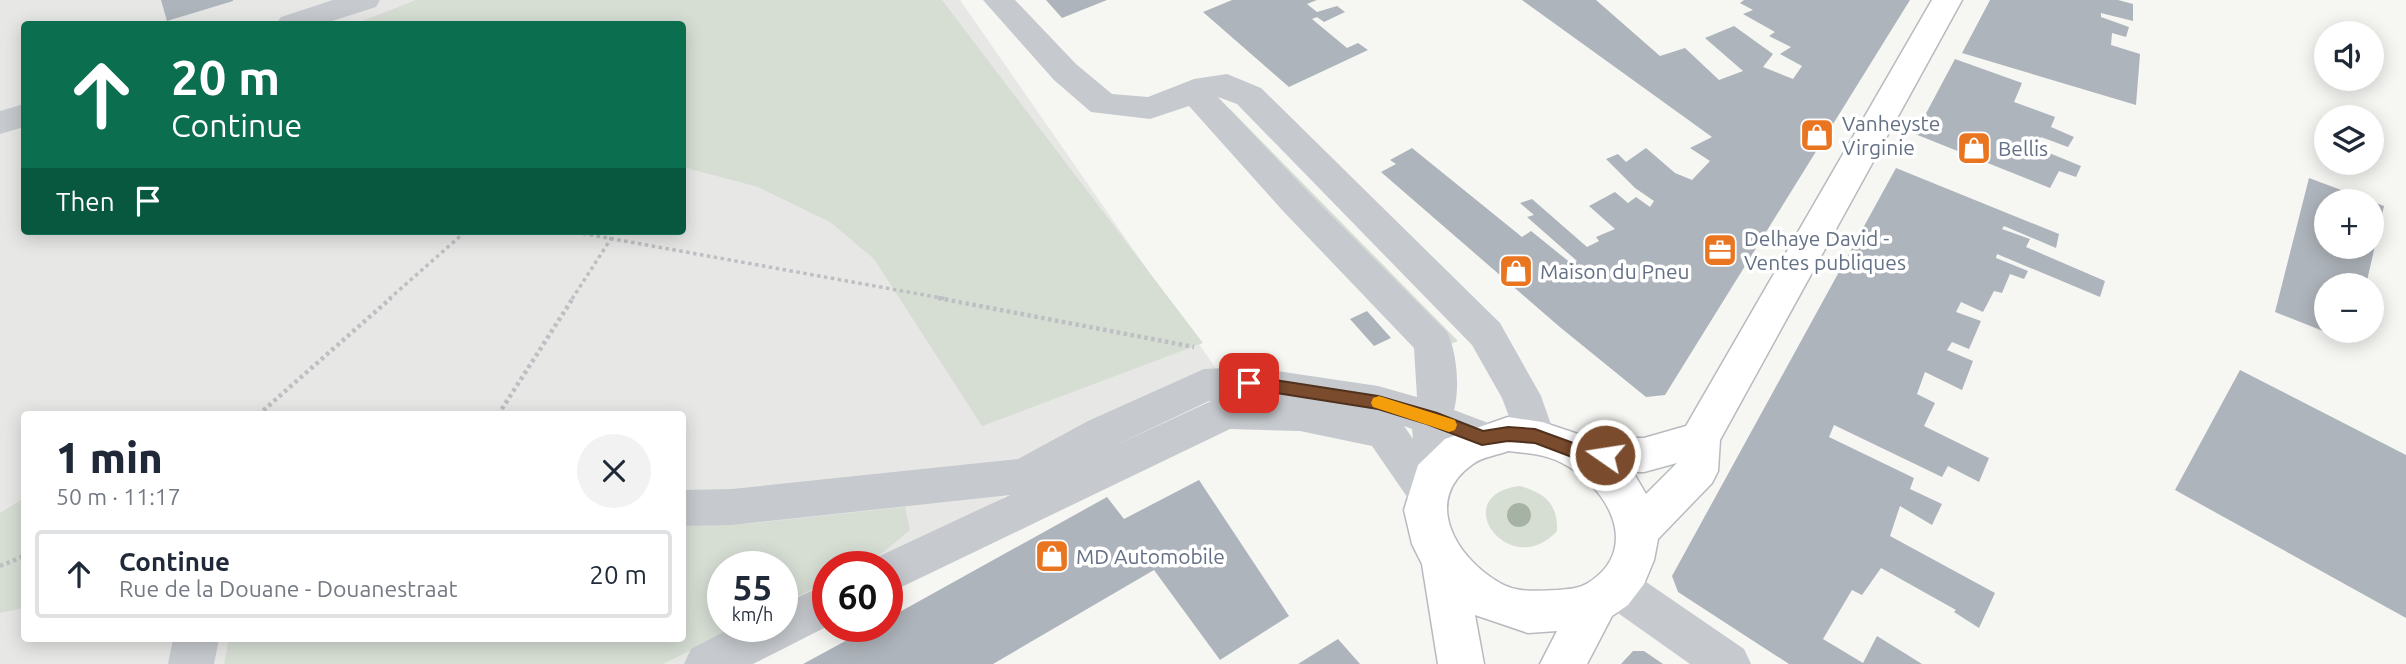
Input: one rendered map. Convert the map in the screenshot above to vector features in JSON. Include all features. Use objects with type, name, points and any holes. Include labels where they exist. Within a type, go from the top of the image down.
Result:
[{"type":"main road","points":[[1636,532],[1697,471],[1700,439],[1947,0]]},
{"type":"main road","points":[[1461,664],[1444,565],[1426,528],[1432,480],[1457,450],[1482,438],[1508,434],[1535,436],[1561,443],[1601,466],[1626,497],[1636,532],[1633,562],[1606,595],[1563,664]]},
{"type":"main road","points":[[1585,455],[1644,455],[1700,439]]},
{"type":"main road","points":[[1444,565],[1474,593],[1514,610],[1556,614],[1606,595]]},
{"type":"street","points":[[301,21],[365,0]]},
{"type":"street","points":[[998,0],[1065,72],[1103,104],[1150,108],[1206,87],[1227,85],[1249,96],[1486,334],[1521,396],[1535,436]]},
{"type":"street","points":[[1195,92],[1296,202],[1433,344],[1437,398],[1431,418],[1432,480]]},
{"type":"street","points":[[0,123],[21,116]]},
{"type":"street","points":[[686,508],[732,507],[1024,476],[1102,433],[1204,385],[1249,383],[1378,402],[1431,418],[1482,438]]},
{"type":"street","points":[[903,566],[1226,412],[1300,415],[1385,432],[1432,480]]},
{"type":"street","points":[[944,484],[959,495],[963,520],[956,539]]},
{"type":"street","points":[[1606,595],[1728,664]]},
{"type":"street","points":[[191,664],[195,642]]},
{"type":"street","points":[[707,664],[750,642]]},
{"type":"path","points":[[263,411],[461,235]]},
{"type":"path","points":[[598,235],[1190,344],[1215,361],[1219,385]]},
{"type":"path","points":[[501,411],[612,237]]},
{"type":"path","points":[[0,566],[21,557]]},
{"type":"shaded area","points":[[0,0],[960,0],[1217,370],[903,557],[903,551],[812,551],[812,611],[798,619],[798,551],[707,551],[707,642],[760,642],[723,664],[0,664]]},
{"type":"shaded area","points":[[416,0],[942,0],[1203,343],[982,426],[874,259],[830,222],[758,187],[686,168],[686,21],[363,21]]},
{"type":"shaded area","points":[[1230,109],[1458,341],[1446,346],[1221,113]]},
{"type":"shaded area","points":[[1520,486],[1543,496],[1555,514],[1557,531],[1539,544],[1521,547],[1505,542],[1493,531],[1486,518],[1488,504],[1498,493]]},
{"type":"shaded area","points":[[21,500],[21,609],[0,613],[0,513]]},
{"type":"shaded area","points":[[905,507],[910,530],[884,551],[812,551],[812,589],[798,596],[798,551],[707,551],[708,642],[663,664],[224,664],[228,642],[686,642],[686,526],[745,524]]},
{"type":"building","points":[[161,0],[233,0],[233,1],[167,21]]},
{"type":"building","points":[[1046,0],[1107,0],[1062,18]]},
{"type":"building","points":[[1232,0],[1317,0],[1307,4],[1317,12],[1337,6],[1345,12],[1324,22],[1317,17],[1312,19],[1347,48],[1358,43],[1368,50],[1289,87],[1203,12]]},
{"type":"building","points":[[1522,0],[1596,0],[1660,56],[1685,48],[1719,80],[1743,71],[1705,38],[1734,26],[1773,54],[1763,67],[1793,79],[1802,66],[1780,54],[1791,47],[1769,36],[1775,32],[1743,14],[1753,10],[1740,3],[1744,0],[1910,0],[1665,395],[1646,397],[1561,328],[1381,172],[1396,164],[1390,160],[1412,148],[1522,237],[1531,231],[1572,264],[1577,261],[1527,217],[1534,215],[1520,203],[1532,199],[1587,247],[1599,241],[1596,237],[1615,229],[1589,206],[1615,192],[1628,203],[1636,197],[1650,207],[1654,201],[1635,188],[1606,159],[1618,154],[1626,162],[1646,148],[1675,173],[1692,180],[1710,161],[1690,148],[1712,137]]},
{"type":"building","points":[[1990,0],[2118,0],[2133,4],[2133,21],[2101,13],[2101,17],[2129,27],[2126,37],[2112,33],[2111,45],[2140,54],[2136,105],[1962,53]]},
{"type":"building","points":[[1955,59],[2022,83],[2014,102],[2055,117],[2051,127],[2074,137],[2068,147],[2041,137],[2037,143],[2024,138],[2022,142],[2081,166],[2076,177],[2059,171],[2050,188],[1915,134]]},
{"type":"building","points":[[1896,168],[2059,234],[2056,248],[2004,226],[2002,229],[2030,239],[2026,247],[2105,281],[2100,297],[1997,254],[1996,258],[2028,271],[2024,279],[2010,274],[2002,293],[1994,291],[1983,312],[1961,302],[1956,312],[1981,321],[1969,349],[1952,342],[1947,350],[1973,361],[1962,390],[1925,372],[1917,394],[1935,403],[1924,426],[1989,458],[1979,482],[1948,466],[1942,477],[1834,425],[1829,437],[1914,478],[1910,489],[1942,504],[1932,525],[1900,506],[1890,536],[1995,593],[1979,628],[1954,612],[1956,610],[1881,568],[1862,595],[1852,590],[1823,639],[1863,663],[1877,636],[1922,664],[1789,664],[1678,592],[1672,576]]},
{"type":"building","points":[[2309,178],[2339,189],[2314,189],[2314,259],[2372,259],[2369,273],[2314,273],[2314,328],[2275,312]]},
{"type":"building","points":[[1367,311],[1391,338],[1374,346],[1350,319]]},
{"type":"building","points":[[2240,370],[2406,455],[2406,618],[2175,490]]},
{"type":"building","points":[[1199,480],[1289,616],[1220,660],[1154,570],[993,664],[803,664],[844,642],[903,642],[903,610],[1107,497],[1124,519]]},
{"type":"building","points":[[1338,639],[1360,664],[1298,664]]},
{"type":"building","points":[[1633,651],[1644,651],[1663,664],[1621,664]]},
{"type":"slow traffic","points":[[1379,403],[1449,425]]},
{"type":"place","name":"Vanheyste Virginie","points":[[1817,135]]},
{"type":"place","name":"Bellis","points":[[1974,148]]},
{"type":"place","name":"Delhaye David - Ventes publiques","points":[[1720,250]]},
{"type":"place","name":"Maison du Pneu","points":[[1516,271]]},
{"type":"place","name":"MD Automobile","points":[[1052,556]]},
{"type":"route","points":[[1249,383],[1378,402],[1431,418],[1482,438],[1508,434],[1535,436],[1569,446],[1585,455],[1605,455]]}]
